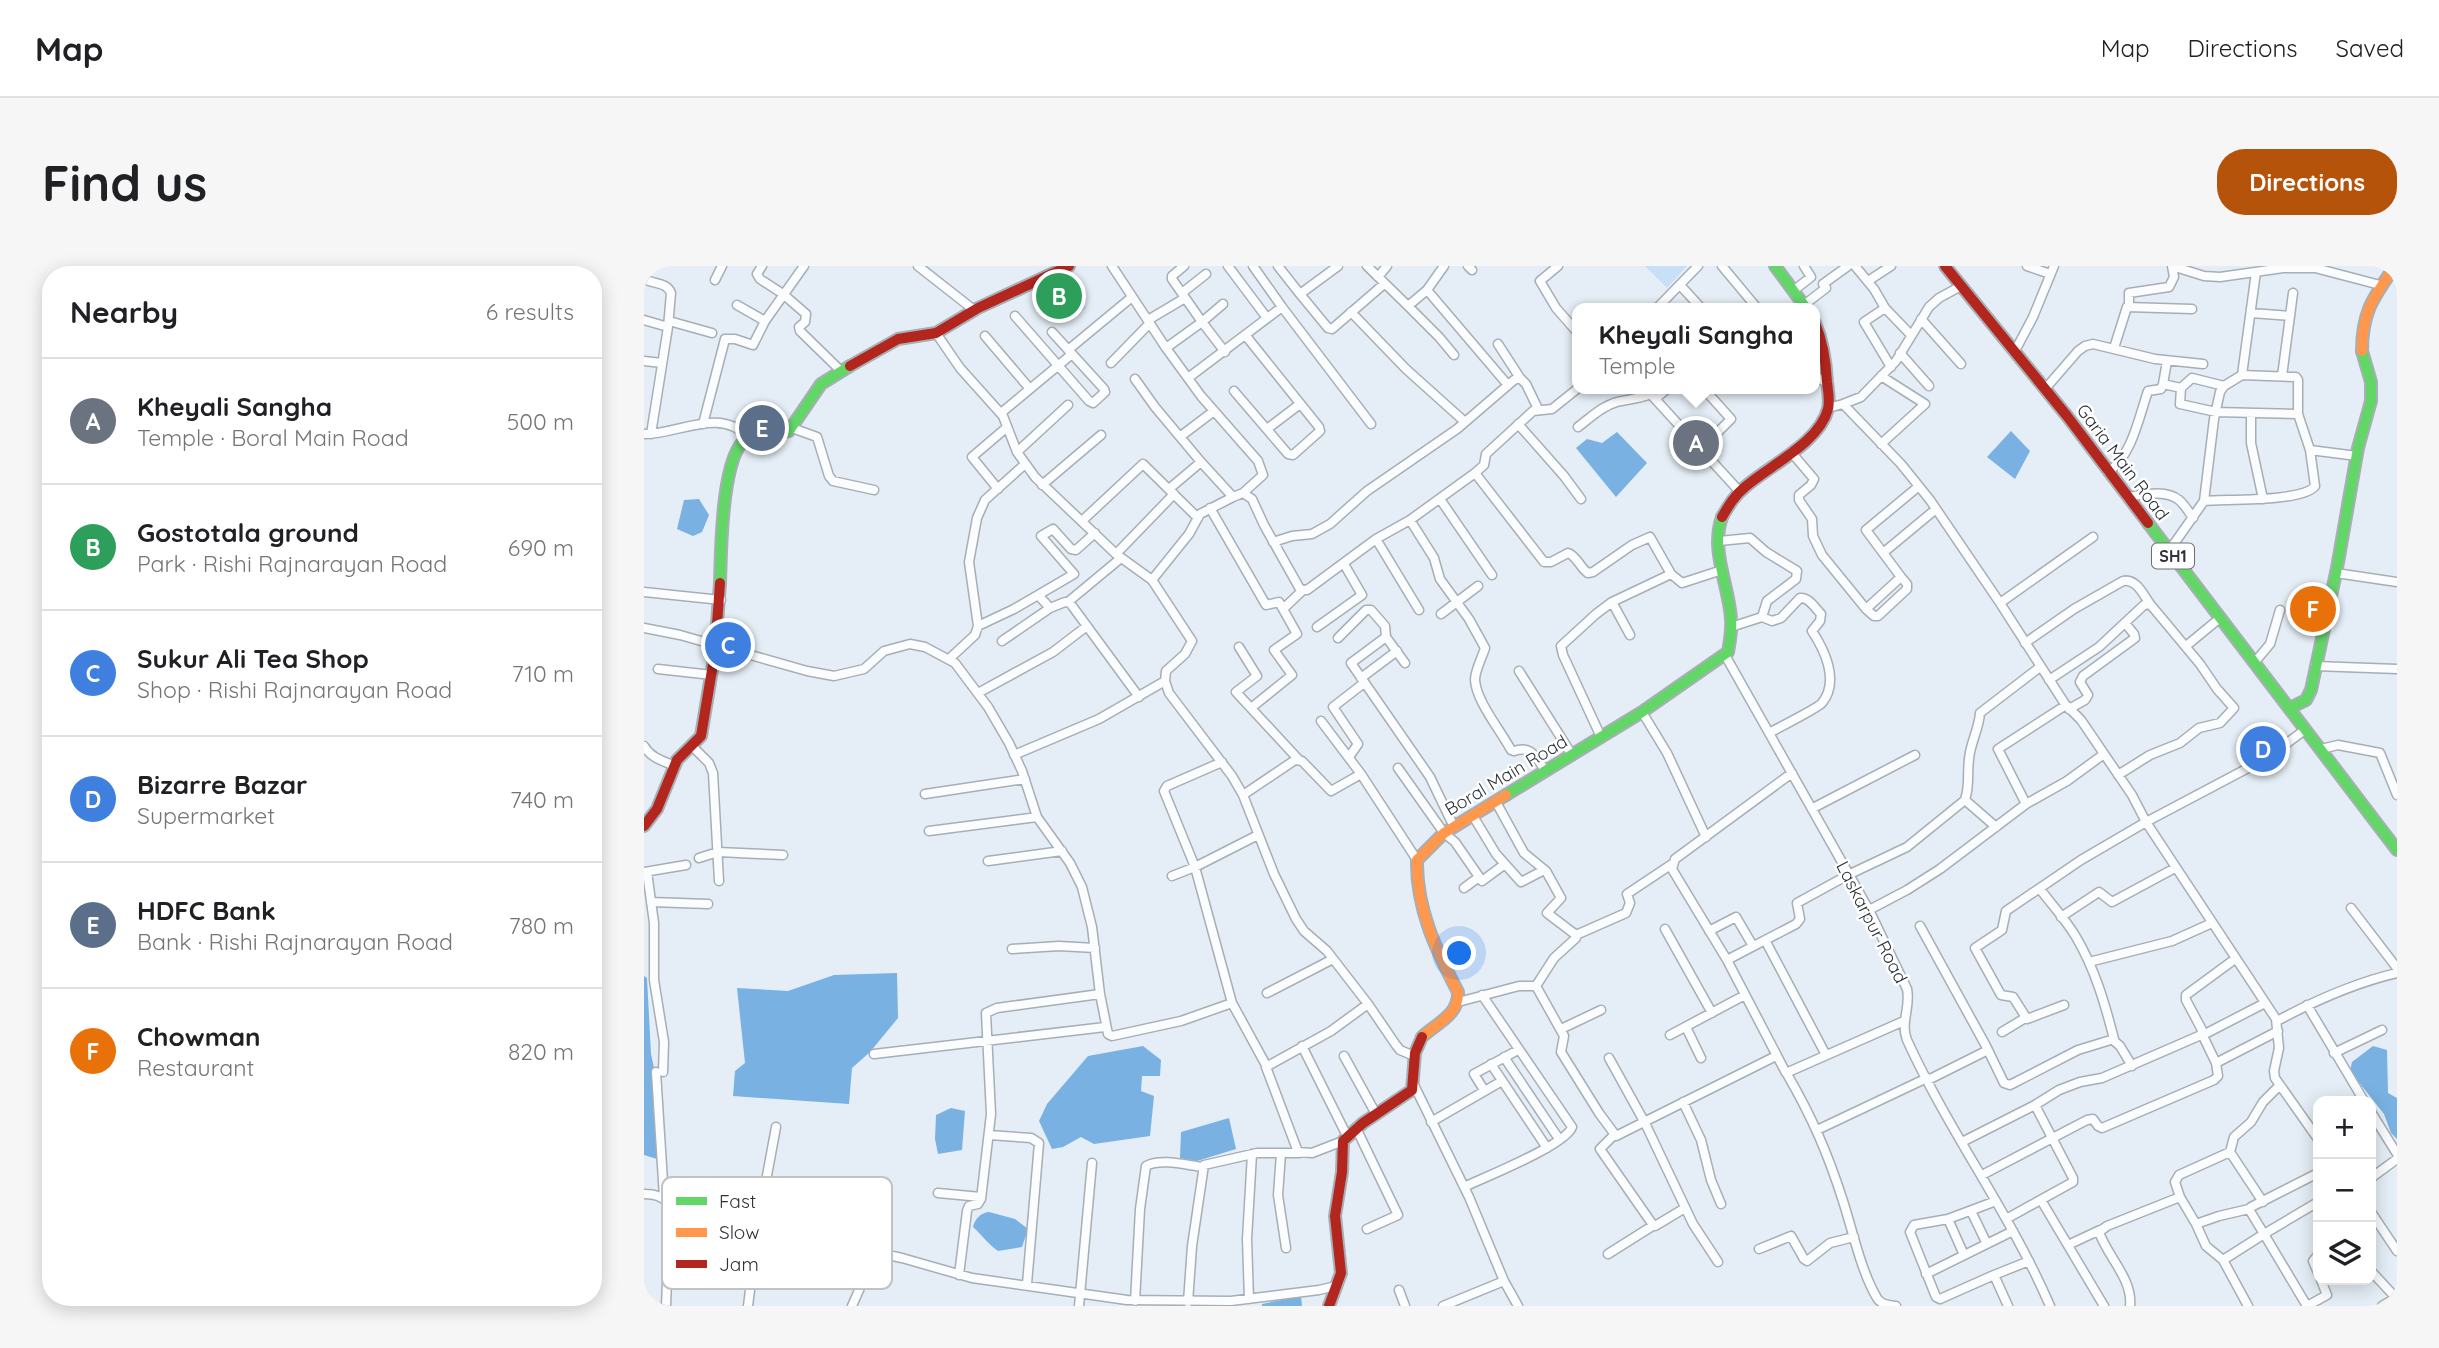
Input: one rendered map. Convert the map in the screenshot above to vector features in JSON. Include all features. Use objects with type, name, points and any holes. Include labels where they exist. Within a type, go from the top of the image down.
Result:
[{"type":"main road","points":[[644,826],[662,803],[674,766],[701,736],[716,646],[723,513],[736,452],[747,437],[783,434],[792,428],[821,384],[898,339],[936,333],[974,310],[1069,266]]},
{"type":"main road","points":[[1775,266],[1802,303]]},
{"type":"main road","name":"Garia Main Road","points":[[1945,266],[2045,389],[2397,850]]},
{"type":"main road","points":[[2290,708],[2306,700],[2315,666],[2372,389],[2362,355],[2362,328],[2371,301],[2396,266]]},
{"type":"main road","points":[[1725,655],[1731,644],[1731,627],[1729,602],[1721,570],[1721,520],[1732,499],[1820,425],[1828,408],[1820,334]]},
{"type":"main road","name":"Boral Main Road","points":[[1417,860],[1449,830],[1642,712],[1725,655]]},
{"type":"main road","points":[[1329,1306],[1341,1270],[1335,1216],[1349,1135],[1407,1095],[1414,1085],[1414,1056],[1419,1042],[1454,1011],[1458,1002],[1458,992],[1431,939],[1418,882],[1417,860]]},
{"type":"street","points":[[715,280],[722,266]]},
{"type":"street","points":[[762,266],[758,276],[806,314],[805,322],[799,327],[800,331],[841,371]]},
{"type":"street","points":[[703,424],[725,339],[752,345],[765,321],[804,266]]},
{"type":"street","points":[[918,266],[974,310]]},
{"type":"street","points":[[1112,266],[1166,348],[1214,411],[1250,452],[1262,471],[1261,479],[1243,494],[1200,514],[1189,534],[1152,580]]},
{"type":"street","points":[[1184,266],[1172,277],[1225,352]]},
{"type":"street","points":[[1228,266],[1267,318]]},
{"type":"street","points":[[1253,266],[1371,424]]},
{"type":"street","points":[[1278,266],[1329,328],[1334,328],[1381,280],[1387,266]]},
{"type":"street","points":[[1300,294],[1338,266]]},
{"type":"street","points":[[1367,266],[1454,355]]},
{"type":"street","points":[[1408,306],[1427,290],[1444,266]]},
{"type":"street","points":[[1558,266],[1540,281],[1556,308],[1572,326]]},
{"type":"street","points":[[1662,303],[1698,266]]},
{"type":"street","points":[[1722,266],[1753,303]]},
{"type":"street","points":[[1793,291],[1811,277],[1804,266]]},
{"type":"street","points":[[1809,303],[1826,288],[1824,284],[1848,266]]},
{"type":"street","points":[[1855,266],[1885,308],[1911,335]]},
{"type":"street","points":[[1868,281],[1891,266]]},
{"type":"street","points":[[2015,351],[2033,317],[2052,270],[2027,266]]},
{"type":"street","points":[[2114,348],[2129,306],[2129,293],[2169,287],[2174,277],[2172,266],[2204,276],[2236,276],[2283,268],[2315,268],[2380,285]]},
{"type":"street","points":[[2242,375],[2256,272]]},
{"type":"street","points":[[1111,363],[1149,322],[1206,274]]},
{"type":"street","points":[[644,279],[670,288],[672,301],[647,434],[703,424],[733,426],[747,437]]},
{"type":"street","points":[[1680,285],[1696,303]]},
{"type":"street","points":[[1828,408],[1861,397],[1891,366],[1929,307],[1938,298],[1961,286]]},
{"type":"street","points":[[1427,290],[1507,384]]},
{"type":"street","points":[[2282,376],[2293,293]]},
{"type":"street","points":[[1001,413],[1058,366],[1132,297]]},
{"type":"street","points":[[1166,348],[1223,304]]},
{"type":"street","points":[[737,305],[765,321]]},
{"type":"street","points":[[2129,306],[2192,309]]},
{"type":"street","points":[[1188,378],[1282,307]]},
{"type":"street","points":[[1885,308],[1864,322],[1891,366]]},
{"type":"street","points":[[1351,312],[1406,369],[1465,422]]},
{"type":"street","points":[[2251,313],[2290,316]]},
{"type":"street","points":[[1015,316],[1093,403],[1105,390],[1052,332]]},
{"type":"street","points":[[1921,319],[1961,364]]},
{"type":"street","points":[[644,320],[712,334]]},
{"type":"street","points":[[936,333],[948,354],[1001,413],[1017,452],[1042,485],[1119,556],[1152,580],[1192,641],[1185,654],[1166,671],[1165,681],[1169,693],[1222,762],[1243,795],[1274,874],[1304,931],[1333,959],[1396,1045],[1414,1056]]},
{"type":"street","points":[[985,336],[1030,389]]},
{"type":"street","points":[[1234,391],[1286,453],[1293,454],[1321,431],[1246,336]]},
{"type":"street","points":[[1498,344],[1526,384],[1538,409],[1545,411],[1552,408],[1572,393]]},
{"type":"street","points":[[2045,389],[2085,346],[2093,344],[2142,357],[2203,364]]},
{"type":"street","points":[[1900,354],[1929,386]]},
{"type":"street","points":[[644,361],[662,363]]},
{"type":"street","points":[[2108,472],[2117,466],[2127,449],[2148,391],[2161,389],[2167,361]]},
{"type":"street","points":[[2169,551],[2204,501],[2216,412],[2224,386],[2242,375],[2292,376],[2298,380],[2298,414],[2311,450],[2315,486],[2313,490],[2263,499],[2204,501]]},
{"type":"street","points":[[1881,376],[1925,404],[1881,444]]},
{"type":"street","points":[[1273,542],[1312,534],[1330,524],[1367,491],[1399,471],[1465,422],[1507,384],[1520,378]]},
{"type":"street","points":[[2224,386],[2192,378],[2181,388],[2180,404],[2216,412],[2298,414]]},
{"type":"street","points":[[1135,379],[1155,407],[1233,498]]},
{"type":"street","points":[[1820,379],[1827,383]]},
{"type":"street","points":[[2163,384],[2181,388]]},
{"type":"street","points":[[1578,426],[1604,407],[1617,402],[1637,400],[1650,394],[1740,492]]},
{"type":"street","points":[[1701,449],[1731,419],[1708,394]]},
{"type":"street","points":[[1267,429],[1300,404]]},
{"type":"street","points":[[1843,404],[1919,486],[2000,603],[2040,667],[2068,707],[2081,720],[2132,795],[2175,868],[2277,1021],[2279,1048],[2274,1071],[2279,1086],[2313,1132]]},
{"type":"street","points":[[1017,452],[1068,405]]},
{"type":"street","points":[[1283,609],[1303,590],[1344,565],[1377,539],[1410,520],[1484,466],[1486,454],[1538,409]]},
{"type":"street","points":[[1181,436],[1214,411]]},
{"type":"street","points":[[2251,414],[2251,443],[2263,499]]},
{"type":"street","points":[[1518,424],[1581,499]]},
{"type":"street","points":[[792,428],[817,437],[833,481],[874,490]]},
{"type":"street","points":[[998,489],[972,457],[1006,428]]},
{"type":"street","points":[[1042,485],[1101,435]]},
{"type":"street","points":[[2311,450],[2357,456]]},
{"type":"street","points":[[1791,452],[1814,479],[1799,495],[1799,500],[1812,519],[1813,536],[1822,555],[1874,616],[1878,616],[1907,589],[1907,584],[1866,530],[1919,486]]},
{"type":"street","points":[[1002,641],[1051,608],[1068,602],[1119,556],[1172,492],[1201,462]]},
{"type":"street","points":[[949,659],[975,635],[978,626],[969,562],[979,510],[985,500],[1025,464]]},
{"type":"street","points":[[1083,520],[1141,464],[1145,464],[1198,517]]},
{"type":"street","points":[[1475,473],[1544,562],[1548,563],[1570,553],[1585,571],[1593,572],[1632,545],[1650,537],[1671,574],[1682,583],[1721,570]]},
{"type":"street","points":[[2127,497],[2150,493],[2170,496],[2178,499],[2193,518]]},
{"type":"street","points":[[1243,494],[1252,499],[1273,542],[1303,590]]},
{"type":"street","points":[[1440,499],[1492,575]]},
{"type":"street","points":[[1210,508],[1266,605],[1279,602],[1297,634],[1274,650],[1292,675],[1251,708]]},
{"type":"street","points":[[1883,553],[1936,509]]},
{"type":"street","points":[[1410,520],[1434,558],[1440,579],[1469,619],[1485,648],[1475,682],[1490,715],[1511,750],[1529,750],[1545,770]]},
{"type":"street","points":[[978,626],[1074,573],[1041,536],[1053,529],[1074,551],[1095,533]]},
{"type":"street","points":[[2000,603],[2093,537]]},
{"type":"street","points":[[1719,541],[1750,538],[1766,552],[1797,570],[1796,579],[1766,601],[1762,617]]},
{"type":"street","points":[[1377,539],[1419,610]]},
{"type":"street","points":[[1318,627],[1362,595],[1344,565]]},
{"type":"street","points":[[2336,573],[2397,582]]},
{"type":"street","points":[[1601,737],[1561,646],[1612,602],[1671,574]]},
{"type":"street","points":[[1866,609],[1901,576]]},
{"type":"street","points":[[2025,643],[2074,610],[2128,580],[2134,582],[2237,711],[2217,724],[2199,728],[2180,743],[2150,755],[2118,775]]},
{"type":"street","points":[[1441,614],[1478,586]]},
{"type":"street","points":[[644,592],[720,600]]},
{"type":"street","points":[[1038,595],[1051,608]]},
{"type":"street","points":[[1731,627],[1762,617],[1772,621],[1781,618],[1795,601],[1804,597],[1821,614],[1820,621],[1812,631],[1825,651],[1829,665],[1830,681],[1822,704],[1769,733]]},
{"type":"street","points":[[1068,602],[1139,697]]},
{"type":"street","points":[[1612,602],[1630,635]]},
{"type":"street","points":[[2049,680],[2099,647],[2144,604],[2150,604]]},
{"type":"street","points":[[1350,605],[1358,618]]},
{"type":"street","points":[[1338,638],[1366,610],[1371,610],[1385,626],[1386,637],[1405,663]]},
{"type":"street","points":[[2255,663],[2270,644],[2280,610]]},
{"type":"street","points":[[2186,646],[2220,618]]},
{"type":"street","points":[[2026,804],[1998,749],[2068,707],[2085,700],[2088,695],[2080,682],[2083,676],[2135,638],[2125,623]]},
{"type":"street","points":[[978,693],[1053,652],[1087,626]]},
{"type":"street","points":[[644,628],[834,676],[864,670],[884,651],[910,644],[925,647],[949,659],[966,675],[978,693],[1014,755],[1037,817],[1049,837],[1062,851],[1082,887],[1090,911],[1100,994],[1108,1034],[1181,1021],[1232,1003]]},
{"type":"street","points":[[1386,637],[1351,660],[1430,777],[1449,830],[1482,881],[1505,864]]},
{"type":"street","points":[[1239,647],[1257,676],[1236,692],[1298,760],[1331,791],[1361,774]]},
{"type":"street","points":[[1349,757],[1358,744],[1333,707],[1397,651]]},
{"type":"street","name":"Laskarpur Road","points":[[1725,655],[1870,910],[1907,989],[1909,1001],[1903,1021],[1907,1040],[2013,1231],[2050,1306]]},
{"type":"street","points":[[2315,666],[2397,669]]},
{"type":"street","points":[[1727,960],[1798,922],[1798,903],[1848,875],[1908,847],[1965,800],[1970,784],[1969,757],[1980,713],[2040,667]]},
{"type":"street","points":[[659,668],[712,675]]},
{"type":"street","points":[[1519,671],[1572,755]]},
{"type":"street","points":[[1014,755],[1099,719],[1165,681]]},
{"type":"street","points":[[1642,712],[1667,754],[1706,837]]},
{"type":"street","points":[[1321,721],[1361,774],[1417,860]]},
{"type":"street","points":[[2025,1018],[2013,997],[2001,995],[1975,948],[2001,930],[2006,911],[2081,860],[2267,758],[2306,729]]},
{"type":"street","points":[[2321,749],[2338,745],[2380,752],[2397,795]]},
{"type":"street","points":[[644,746],[648,753],[674,766]]},
{"type":"street","points":[[693,747],[709,763],[713,773],[719,881]]},
{"type":"street","points":[[1870,910],[1940,869],[2026,804],[2067,781],[2104,754]]},
{"type":"street","points":[[1813,808],[1915,755]]},
{"type":"street","points":[[1243,795],[1298,760]]},
{"type":"street","points":[[1222,762],[1167,786],[1164,790],[1195,867],[1232,1003],[1267,1067],[1299,1153]]},
{"type":"street","points":[[1398,768],[1449,830]]},
{"type":"street","points":[[1536,986],[1550,963],[1576,935],[1626,913],[1630,902],[1627,894],[1672,864],[1675,859],[1792,772]]},
{"type":"street","points":[[925,794],[1025,779]]},
{"type":"street","points":[[1965,800],[1996,827]]},
{"type":"street","points":[[1496,802],[1524,853],[1544,870],[1561,898],[1547,913],[1576,935]]},
{"type":"street","points":[[1474,816],[1496,854],[1521,882],[1544,870]]},
{"type":"street","points":[[929,831],[1037,817]]},
{"type":"street","points":[[1172,876],[1258,835]]},
{"type":"street","points":[[988,861],[1062,851]]},
{"type":"street","points":[[699,858],[718,852],[783,855]]},
{"type":"street","points":[[1672,864],[1672,869],[1727,960],[1817,1130],[1878,1299],[1883,1304],[1896,1306]]},
{"type":"street","points":[[666,1177],[659,1072],[664,1042],[654,980],[654,923],[646,872],[686,865]]},
{"type":"street","points":[[2061,917],[2099,892],[2112,902],[2175,868]]},
{"type":"street","points":[[1464,888],[1479,877]]},
{"type":"street","points":[[2040,889],[2075,935],[2096,979],[2113,1040],[2132,1066]]},
{"type":"street","points":[[651,902],[708,904]]},
{"type":"street","points":[[2277,1021],[2359,983],[2397,971],[2351,908]]},
{"type":"street","points":[[1709,931],[1736,916],[1753,946]]},
{"type":"street","points":[[2089,962],[2172,941],[2212,923]]},
{"type":"street","points":[[1920,926],[2004,1083],[2008,1085],[2078,1050],[2113,1040]]},
{"type":"street","points":[[1665,929],[1712,1013]]},
{"type":"street","points":[[1765,940],[1826,1055]]},
{"type":"street","points":[[1012,949],[1059,946],[1095,948]]},
{"type":"street","points":[[1267,993],[1333,959]]},
{"type":"street","points":[[1982,1175],[2090,1119],[2102,1128],[2214,1080],[2218,1076],[2216,1063],[2185,996],[2235,959]]},
{"type":"street","points":[[1458,1002],[1519,986],[1536,986]]},
{"type":"street","points":[[1536,986],[1561,1029],[1565,1040],[1561,1052],[1614,1135]]},
{"type":"street","points":[[959,1275],[967,1211],[969,1206],[979,1203],[981,1197],[989,1135],[991,1082],[985,1017],[989,1010],[1100,994]]},
{"type":"street","points":[[1464,1187],[1546,1148],[1571,1132],[1570,1123],[1482,995]]},
{"type":"street","points":[[1670,1035],[1745,995]]},
{"type":"street","points":[[1962,1142],[2035,1105],[2049,1094],[2080,1082],[2102,1079],[2203,1035],[2265,1003]]},
{"type":"street","points":[[1267,1067],[1331,1031],[1368,1004]]},
{"type":"street","points":[[2002,1032],[2025,1018],[2029,1019],[2064,1005]]},
{"type":"street","points":[[2307,1005],[2361,1096]]},
{"type":"street","points":[[1561,1029],[1601,1010]]},
{"type":"street","points":[[1787,1074],[1903,1021]]},
{"type":"street","points":[[874,1054],[1105,1027]]},
{"type":"street","points":[[1686,1027],[1701,1058]]},
{"type":"street","points":[[2334,1053],[2382,1030]]},
{"type":"street","points":[[2216,1063],[2278,1031]]},
{"type":"street","points":[[1302,1046],[1349,1135],[1398,1215],[1367,1229]]},
{"type":"street","points":[[1484,1090],[1474,1074],[1518,1050]]},
{"type":"street","points":[[1817,1130],[1988,1050]]},
{"type":"street","points":[[1344,1056],[1376,1114]]},
{"type":"street","points":[[1654,1225],[1600,1149],[1614,1135],[1618,1136],[1645,1123],[1776,1056]]},
{"type":"street","points":[[1503,1057],[1559,1139]]},
{"type":"street","points":[[1609,1058],[1645,1123],[1693,1224],[1718,1262]]},
{"type":"street","points":[[1491,1064],[1546,1148]]},
{"type":"street","points":[[1431,1122],[1502,1081]]},
{"type":"street","points":[[1414,1085],[1518,1306]]},
{"type":"street","points":[[2263,1202],[2230,1152],[2234,1136],[2251,1122],[2263,1102],[2279,1086]]},
{"type":"street","points":[[1683,1102],[1701,1140],[1711,1180],[1721,1204]]},
{"type":"street","points":[[2006,1219],[2071,1184],[2073,1180],[2035,1105]]},
{"type":"street","points":[[2376,1120],[2397,1156],[2376,1174]]},
{"type":"street","points":[[767,1177],[776,1127]]},
{"type":"street","points":[[989,1135],[1031,1138],[1039,1143],[1027,1284]]},
{"type":"street","points":[[1135,1301],[1140,1209],[1146,1166],[1159,1163],[1202,1167],[1215,1161],[1252,1154],[1312,1153],[1349,1135]]},
{"type":"street","points":[[2230,1152],[2179,1175],[2175,1185],[2206,1246],[2223,1260],[2248,1306]]},
{"type":"street","points":[[1281,1153],[1278,1195],[1286,1248]]},
{"type":"street","points":[[1249,1299],[1247,1239],[1252,1154]]},
{"type":"street","points":[[1079,1306],[1092,1163]]},
{"type":"street","points":[[1188,1302],[1202,1167]]},
{"type":"street","points":[[2196,1224],[2249,1209],[2313,1176]]},
{"type":"street","points":[[938,1193],[981,1197]]},
{"type":"street","points":[[644,1194],[662,1199]]},
{"type":"street","points":[[2068,1245],[2180,1197]]},
{"type":"street","points":[[2041,1200],[2104,1306]]},
{"type":"street","points":[[1996,1201],[1948,1219],[1914,1225],[1910,1229],[1935,1296],[1940,1299],[2029,1261]]},
{"type":"street","points":[[2223,1260],[2313,1205]]},
{"type":"street","points":[[1608,1254],[1685,1208]]},
{"type":"street","points":[[2249,1209],[2307,1306],[2327,1295],[2324,1285]]},
{"type":"street","points":[[1971,1211],[1987,1244]]},
{"type":"street","points":[[1948,1219],[1964,1255]]},
{"type":"street","points":[[2376,1222],[2397,1251]]},
{"type":"street","points":[[2100,1230],[2099,1235],[2127,1285],[2131,1296],[2130,1306]]},
{"type":"street","points":[[1926,1274],[2013,1231]]},
{"type":"street","points":[[1759,1249],[1791,1236],[1807,1261],[1830,1243],[1854,1237]]},
{"type":"street","points":[[892,1256],[959,1275],[1135,1301],[1249,1299],[1336,1286]]},
{"type":"street","points":[[1994,1275],[2008,1306]]},
{"type":"street","points":[[2376,1279],[2391,1302]]},
{"type":"street","points":[[1443,1306],[1504,1281]]},
{"type":"street","points":[[852,1306],[859,1289]]},
{"type":"street","points":[[1399,1290],[1405,1306]]},
{"type":"shaded area","points":[[1645,266],[1687,266],[1667,288]]},
{"type":"shaded area","points":[[1065,270],[1086,308],[1070,321],[1053,321],[1040,307],[1034,284]]},
{"type":"water","points":[[2011,431],[2030,451],[2015,479],[1987,457]]},
{"type":"water","points":[[1617,432],[1647,463],[1616,497],[1576,448],[1587,439],[1602,443]]},
{"type":"water","points":[[699,499],[709,515],[702,532],[693,536],[677,529],[684,500]]},
{"type":"water","points":[[897,973],[898,1018],[870,1052],[852,1068],[849,1104],[733,1096],[735,1071],[745,1063],[737,988],[788,991],[834,975]]},
{"type":"water","points":[[644,976],[647,978],[651,1054],[656,1077],[653,1087],[657,1159],[644,1155]]},
{"type":"water","points":[[1143,1046],[1161,1060],[1160,1076],[1142,1076],[1141,1091],[1154,1096],[1150,1136],[1094,1144],[1081,1137],[1063,1147],[1052,1149],[1039,1121],[1047,1104],[1088,1056]]},
{"type":"water","points":[[2373,1046],[2387,1050],[2388,1093],[2397,1098],[2397,1139],[2376,1104],[2376,1096],[2370,1096],[2350,1071],[2352,1062]]},
{"type":"water","points":[[951,1108],[965,1111],[962,1150],[938,1154],[935,1139],[936,1115]]},
{"type":"water","points":[[1229,1118],[1236,1149],[1197,1161],[1180,1158],[1181,1132]]},
{"type":"water","points":[[989,1212],[1015,1219],[1028,1229],[1022,1247],[998,1251],[973,1227],[978,1217]]},
{"type":"water","points":[[1301,1296],[1302,1306],[1262,1306],[1262,1304]]},
{"type":"traffic: fast","points":[[1775,266],[1802,303]]},
{"type":"traffic: fast","points":[[2290,708],[2306,700],[2311,690],[2337,568],[2358,448],[2371,401],[2371,382],[2362,351]]},
{"type":"traffic: fast","points":[[720,583],[727,484],[738,449],[750,437],[789,431],[821,384],[850,366]]},
{"type":"traffic: fast","points":[[1506,795],[1642,712],[1728,652],[1731,632],[1730,606],[1718,542],[1722,517]]},
{"type":"traffic: fast","points":[[2148,523],[2397,850]]},
{"type":"traffic: slow","points":[[2362,351],[2367,315],[2375,296],[2395,266]]},
{"type":"traffic: slow","points":[[1422,1037],[1451,1013],[1458,992],[1435,944],[1424,912],[1417,860],[1444,833],[1506,795]]},
{"type":"traffic: jam","points":[[850,366],[898,339],[936,333],[978,308],[1069,266]]},
{"type":"traffic: jam","points":[[1945,266],[2067,416],[2148,523]]},
{"type":"traffic: jam","points":[[1722,517],[1741,490],[1804,443],[1823,421],[1829,396],[1820,337]]},
{"type":"traffic: jam","points":[[644,826],[657,809],[677,760],[701,736],[715,652],[720,583]]},
{"type":"traffic: jam","points":[[1329,1306],[1341,1273],[1335,1216],[1342,1172],[1343,1141],[1363,1123],[1412,1090],[1415,1053],[1422,1037]]},
{"type":"place","name":"Gostotala ground","points":[[1059,296]]},
{"type":"place","name":"HDFC Bank","points":[[762,428]]},
{"type":"place","name":"Kheyali Sangha","points":[[1696,443]]},
{"type":"place","name":"Chowman","points":[[2313,609]]},
{"type":"place","name":"Sukur Ali Tea Shop","points":[[728,645]]},
{"type":"place","name":"Bizarre Bazar","points":[[2263,749]]}]
